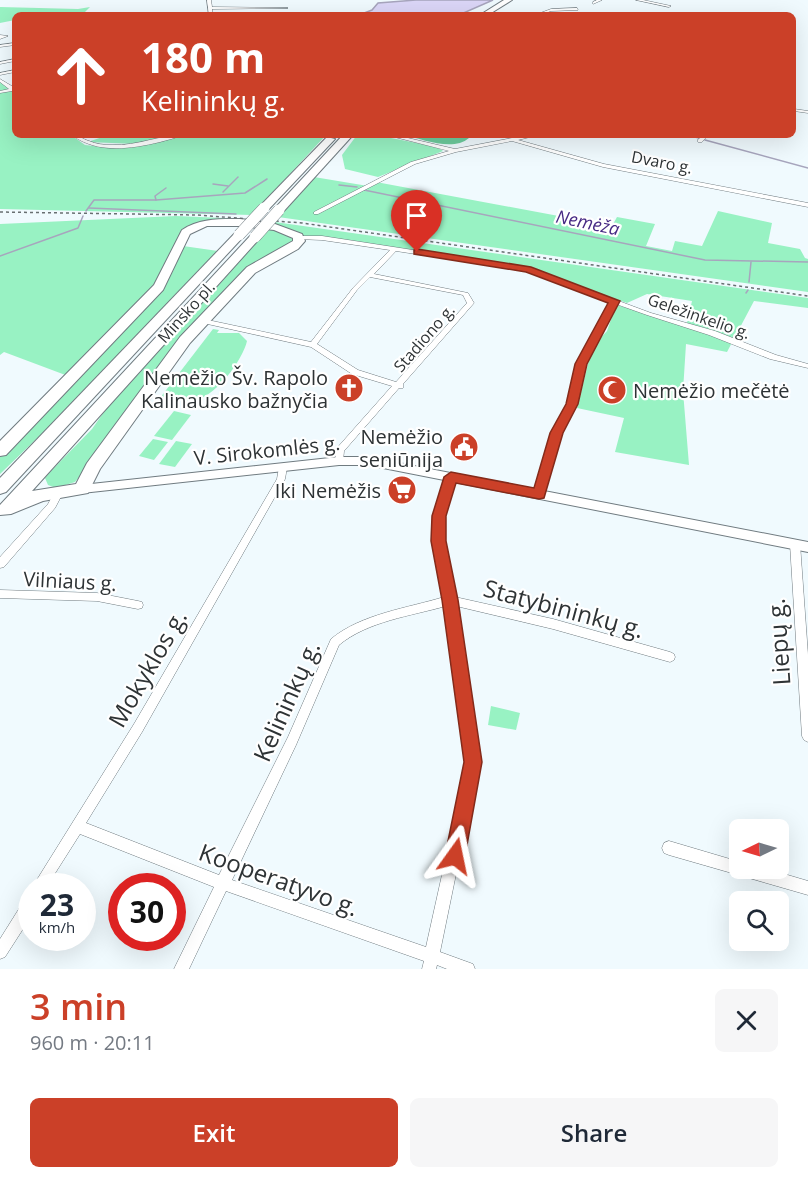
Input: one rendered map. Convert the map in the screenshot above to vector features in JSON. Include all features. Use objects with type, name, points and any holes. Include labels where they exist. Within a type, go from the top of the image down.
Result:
[{"type":"highway","points":[[488,12],[509,0]]},
{"type":"highway","points":[[499,12],[519,0]]},
{"type":"highway","name":"Minsko pl.","points":[[0,488],[330,138]]},
{"type":"highway","name":"Minsko pl.","points":[[3,513],[345,138]]},
{"type":"highway","points":[[0,451],[159,286],[170,270],[184,234],[192,226],[208,222],[235,223],[285,230],[295,233],[299,238],[294,247],[251,270],[203,321],[151,384],[93,467],[82,489],[57,491],[30,498],[3,513]]},
{"type":"highway","points":[[43,468],[42,482],[57,491]]},
{"type":"main road","name":"V. Sirokomlės g.","points":[[82,489],[339,461],[368,461],[802,546]]},
{"type":"street","points":[[209,0],[211,12]]},
{"type":"street","points":[[594,3],[600,0]]},
{"type":"street","points":[[638,0],[669,6]]},
{"type":"street","points":[[666,12],[671,0]]},
{"type":"street","points":[[210,8],[286,8]]},
{"type":"street","points":[[545,12],[577,9]]},
{"type":"street","points":[[78,138],[86,143],[99,146],[143,145],[169,138]]},
{"type":"street","points":[[401,138],[455,151]]},
{"type":"street","points":[[316,213],[393,171],[455,151],[522,138]]},
{"type":"street","points":[[700,141],[703,138]]},
{"type":"street","name":"Dvaro g.","points":[[513,140],[603,165],[808,205]]},
{"type":"street","name":"Geležinkelio g.","points":[[299,238],[322,238],[528,269],[614,301],[712,333],[773,357],[808,366]]},
{"type":"street","points":[[313,345],[348,298],[395,249]]},
{"type":"street","name":"Stadiono g.","points":[[203,321],[313,345],[355,372],[400,386],[471,303],[471,299],[459,292],[369,275]]},
{"type":"street","points":[[539,494],[557,433],[572,404],[581,364],[614,301]]},
{"type":"street","points":[[339,461],[340,450],[400,386]]},
{"type":"street","name":"Mokyklos g.","points":[[48,873],[216,593],[281,479],[283,468]]},
{"type":"street","points":[[431,963],[473,762],[450,600],[437,528],[451,477]]},
{"type":"street","name":"Vilniaus g.","points":[[0,564],[52,506],[57,491]]},
{"type":"street","name":"Liepų g.","points":[[802,546],[808,736]]},
{"type":"street","name":"Vilniaus g.","points":[[0,594],[97,597],[138,605]]},
{"type":"street","name":"Statybininkų g.","points":[[450,600],[552,624],[670,657]]},
{"type":"street","name":"Kelininkų g.","points":[[181,969],[292,741],[335,642],[346,633],[370,624],[450,600]]},
{"type":"street","name":"Kooperatyvo g.","points":[[77,826],[431,963],[468,969]]},
{"type":"street","points":[[669,848],[808,888]]},
{"type":"street","points":[[0,952],[18,923]]},
{"type":"green space","points":[[0,7],[78,9],[90,7],[85,12],[12,12],[12,21],[0,23]]},
{"type":"green space","points":[[0,82],[12,90],[12,138],[75,138],[85,145],[103,147],[154,143],[173,138],[323,138],[252,215],[0,209]]},
{"type":"green space","points":[[99,138],[163,138],[136,144],[88,142]]},
{"type":"green space","points":[[355,138],[391,138],[437,147],[443,151],[378,177],[345,169],[342,155]]},
{"type":"green space","points":[[416,138],[469,138],[455,144]]},
{"type":"green space","points":[[314,177],[368,186],[376,182],[612,226],[617,217],[655,224],[646,246],[672,251],[675,241],[702,246],[718,211],[772,223],[768,243],[800,249],[808,259],[808,292],[278,217]]},
{"type":"green space","points":[[176,216],[247,219],[245,223],[206,220],[183,230],[157,283],[68,376],[4,352],[0,355],[0,224]]},
{"type":"green space","points":[[275,222],[808,298],[808,308],[754,301],[727,352],[686,344],[683,391],[689,465],[615,452],[624,418],[577,408],[589,360],[596,343],[607,331],[616,305],[687,323],[692,301],[647,294],[627,303],[517,265],[303,236],[291,230],[271,226]]},
{"type":"green space","points":[[268,228],[288,232],[296,241],[250,267],[75,482],[56,488],[48,485],[45,478],[48,474],[92,429],[106,409]]},
{"type":"green space","points":[[183,246],[218,251],[55,421],[0,474],[0,457],[159,292],[173,271]]},
{"type":"green space","points":[[213,329],[219,330],[217,333],[239,333],[247,341],[228,376],[205,396],[193,401],[182,400],[171,391],[165,399],[160,398]]},
{"type":"green space","points":[[174,411],[191,415],[172,440],[154,436]]},
{"type":"green space","points":[[153,439],[168,442],[154,460],[139,456]]},
{"type":"green space","points":[[176,441],[192,444],[175,467],[159,464]]},
{"type":"green space","points":[[491,706],[520,713],[516,730],[488,725]]},
{"type":"shaded area","points":[[416,0],[493,0],[466,12],[367,12],[378,3]]},
{"type":"waterway","points":[[705,140],[808,168]]},
{"type":"waterway","points":[[223,192],[238,177]]},
{"type":"waterway","name":"Nemėža","points":[[156,200],[245,193],[267,179]]},
{"type":"waterway","points":[[213,184],[228,186]]},
{"type":"waterway","name":"Nemėža","points":[[339,185],[357,187]]},
{"type":"waterway","points":[[156,200],[155,196],[166,188]]},
{"type":"waterway","name":"Nemėža","points":[[364,190],[705,260],[808,262]]},
{"type":"waterway","name":"Nemėža","points":[[86,211],[94,200],[156,200]]},
{"type":"waterway","points":[[89,208],[236,214]]},
{"type":"waterway","name":"Nemėža","points":[[0,256],[78,228],[83,216]]},
{"type":"waterway","points":[[749,282],[751,262]]},
{"type":"railway","points":[[0,212],[197,215],[302,223],[808,296]]},
{"type":"place","name":"Nemėžio Šv. Rapolo Kalinausko bažnyčia","points":[[349,388]]},
{"type":"place","name":"Nemėžio mečėtė","points":[[612,390]]},
{"type":"place","name":"Nemėžio seniūnija","points":[[464,447]]},
{"type":"place","name":"Iki Nemėžis","points":[[402,490]]},
{"type":"route","points":[[417,252],[528,269],[614,301],[581,364],[572,404],[557,433],[539,494],[451,477],[439,516],[438,541],[450,600],[473,762],[455,856]]}]
